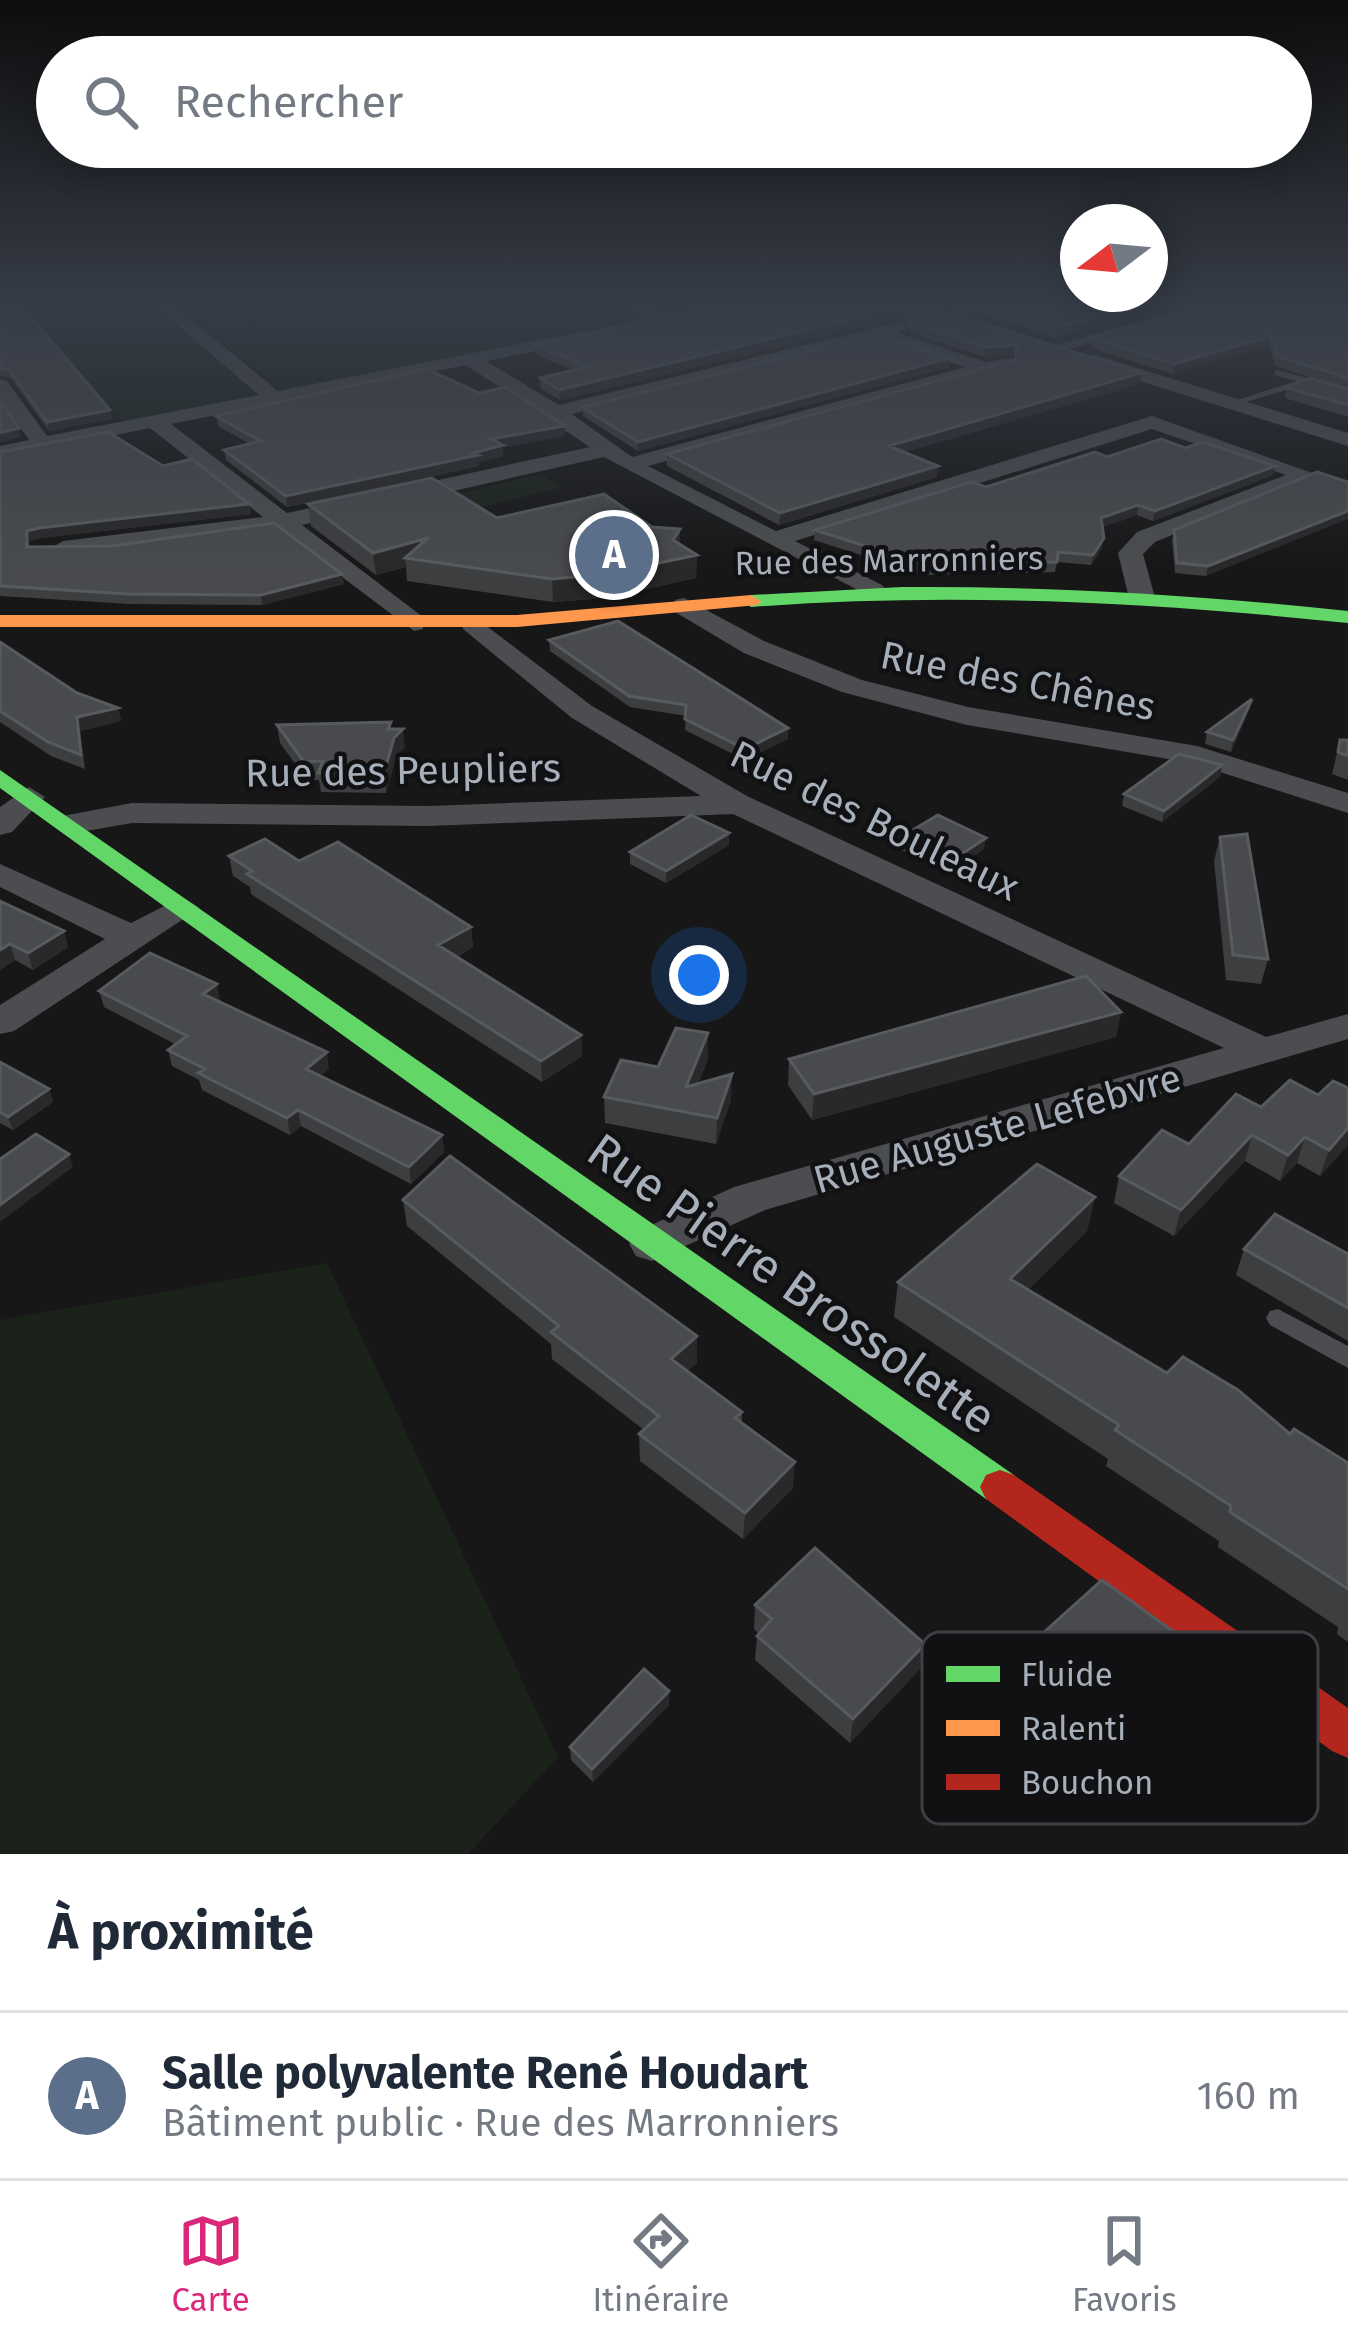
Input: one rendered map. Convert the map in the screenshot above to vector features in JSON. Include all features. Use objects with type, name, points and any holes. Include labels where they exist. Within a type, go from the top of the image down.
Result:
[{"type":"street","points":[[4,391],[42,444]]},
{"type":"street","points":[[266,391],[275,398]]},
{"type":"street","points":[[0,452],[312,391]]},
{"type":"street","points":[[521,391],[628,465],[873,590]]},
{"type":"street","points":[[556,412],[642,391]]},
{"type":"street","points":[[628,465],[899,391]]},
{"type":"street","points":[[1190,391],[1348,440]]},
{"type":"street","points":[[154,422],[414,623]]},
{"type":"street","points":[[772,540],[1152,422],[1307,475],[1146,537],[1130,553],[1141,594]]},
{"type":"street","points":[[42,549],[157,543],[281,522],[607,450]]},
{"type":"street","name":"Rue des Marronniers","points":[[0,621],[472,623],[873,590],[1141,594],[1348,617]]},
{"type":"street","name":"Rue des Chênes","points":[[684,606],[754,646],[852,686],[967,716],[1197,754],[1348,803]]},
{"type":"street","name":"Rue des Bouleaux","points":[[472,623],[582,712],[738,804],[1265,1052]]},
{"type":"street","name":"Rue Pierre Brossolette","points":[[0,777],[1202,1632]]},
{"type":"street","points":[[0,825],[29,797]]},
{"type":"street","name":"Rue des Peupliers","points":[[69,824],[132,813],[429,816],[738,804]]},
{"type":"street","points":[[0,874],[132,938]]},
{"type":"street","points":[[0,1022],[182,908]]},
{"type":"street","name":"Rue Auguste Lefebvre","points":[[652,1244],[750,1198],[1348,1026]]},
{"type":"street","name":"Rue Pierre Brossolette","points":[[1318,1714],[1348,1735]]},
{"type":"lane","points":[[1233,404],[1276,391]]},
{"type":"lane","points":[[1279,1318],[1348,1358]]},
{"type":"shaded area","points":[[91,391],[255,391],[260,395],[124,424]]},
{"type":"shaded area","points":[[540,474],[563,487],[467,511],[445,497]]},
{"type":"shaded area","points":[[327,1263],[558,1757],[468,1854],[0,1854],[0,1320]]},
{"type":"building","points":[[24,391],[93,391],[110,410],[47,422]]},
{"type":"building","points":[[330,391],[510,391],[565,426],[491,439],[503,445],[473,453],[478,455],[286,496],[224,450],[261,441],[216,416]]},
{"type":"building","points":[[650,391],[829,391],[638,442],[582,407]]},
{"type":"building","points":[[902,391],[1081,391],[889,446],[938,466],[780,513],[667,454]]},
{"type":"building","points":[[1296,391],[1348,391],[1348,405]]},
{"type":"building","points":[[0,401],[19,428],[0,433]]},
{"type":"building","points":[[108,432],[163,466],[192,459],[249,504],[39,528],[27,531],[27,547],[112,546],[274,523],[342,574],[261,595],[0,586],[0,452]]},
{"type":"building","points":[[1161,439],[1185,448],[1203,442],[1275,466],[1155,511],[1138,505],[1101,518],[1104,538],[1093,555],[1058,552],[1057,562],[924,565],[815,530],[971,482],[986,487],[1095,452],[1107,457]]},
{"type":"building","points":[[1317,472],[1348,482],[1348,511],[1208,566],[1177,563],[1174,530]]},
{"type":"building","points":[[432,478],[497,518],[604,494],[652,527],[680,529],[673,540],[697,555],[606,574],[552,579],[405,558],[428,538],[373,553],[308,504]]},
{"type":"building","points":[[618,621],[788,728],[745,749],[685,719],[686,705],[629,696],[549,640]]},
{"type":"building","points":[[0,642],[77,693],[118,708],[77,717],[81,755],[48,742],[0,711]]},
{"type":"building","points":[[1252,699],[1233,740],[1207,732]]},
{"type":"building","points":[[391,722],[388,729],[403,729],[394,738],[384,774],[318,773],[323,761],[304,762],[277,725]]},
{"type":"building","points":[[1340,740],[1348,740],[1348,756],[1338,752]]},
{"type":"building","points":[[1179,754],[1222,765],[1164,811],[1124,794]]},
{"type":"building","points":[[691,815],[729,833],[666,871],[630,852]]},
{"type":"building","points":[[938,815],[986,838],[951,861],[901,837]]},
{"type":"building","points":[[1247,834],[1268,959],[1233,955],[1220,837]]},
{"type":"building","points":[[265,839],[299,861],[338,842],[471,927],[438,945],[581,1035],[541,1061],[247,874],[252,871],[229,856]]},
{"type":"building","points":[[0,901],[64,931],[28,953],[10,944],[0,950]]},
{"type":"building","points":[[150,953],[217,984],[203,994],[327,1052],[306,1069],[442,1135],[409,1167],[298,1110],[287,1118],[198,1073],[205,1069],[168,1050],[187,1036],[99,991]]},
{"type":"building","points":[[1086,976],[1121,1012],[814,1094],[789,1059]]},
{"type":"building","points":[[676,1028],[708,1033],[686,1087],[732,1074],[717,1118],[604,1097],[621,1060],[658,1067]]},
{"type":"building","points":[[0,1062],[49,1089],[8,1117],[0,1112]]},
{"type":"building","points":[[1290,1080],[1318,1095],[1333,1081],[1348,1088],[1348,1128],[1329,1150],[1305,1137],[1288,1155],[1252,1135],[1181,1210],[1119,1176],[1162,1130],[1189,1144],[1236,1094],[1261,1107]]},
{"type":"building","points":[[36,1134],[69,1154],[0,1205],[0,1159]]},
{"type":"building","points":[[450,1156],[697,1336],[671,1359],[742,1412],[735,1418],[795,1462],[745,1513],[639,1434],[659,1416],[551,1332],[559,1326],[403,1200]]},
{"type":"building","points":[[1037,1164],[1095,1197],[1010,1279],[1167,1373],[1183,1357],[1238,1390],[1290,1434],[1294,1429],[1348,1463],[1348,1589],[1115,1430],[1119,1425],[898,1282]]},
{"type":"building","points":[[1275,1214],[1348,1254],[1348,1308],[1244,1249]]},
{"type":"building","points":[[815,1548],[922,1641],[922,1647],[853,1719],[757,1636],[772,1619],[755,1605]]},
{"type":"building","points":[[1102,1580],[1174,1632],[1044,1632]]},
{"type":"building","points":[[644,1669],[669,1691],[592,1769],[570,1747]]},
{"type":"traffic: fast","points":[[751,601],[976,592],[1198,602],[1348,617]]},
{"type":"traffic: fast","points":[[0,777],[1000,1487]]},
{"type":"traffic: slow","points":[[0,621],[517,621],[751,601]]},
{"type":"traffic: jam","points":[[1000,1487],[1203,1632]]},
{"type":"traffic: jam","points":[[1318,1714],[1348,1735]]},
{"type":"place","name":"Salle polyvalente René Houdart","points":[[614,555]]}]
